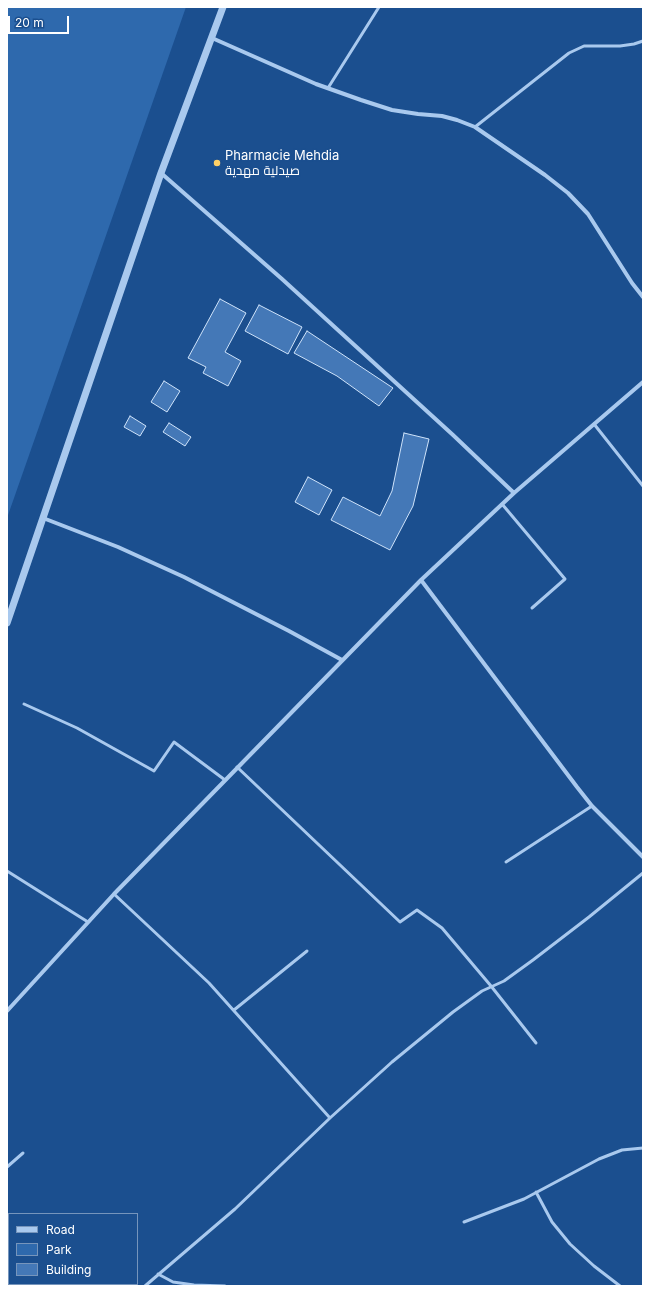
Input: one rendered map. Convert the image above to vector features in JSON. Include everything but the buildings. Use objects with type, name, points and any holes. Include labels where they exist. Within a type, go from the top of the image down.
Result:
[{"type":"street","points":[[7,623],[161,173],[223,7]]},
{"type":"street","points":[[212,38],[316,84],[392,110],[442,116],[475,127],[545,175],[568,193],[588,214],[632,283],[643,297]]},
{"type":"street","points":[[161,173],[282,279],[514,492]]},
{"type":"street","points":[[7,1011],[114,894],[421,580],[514,492],[643,382]]},
{"type":"street","points":[[43,518],[118,547],[184,577],[342,660]]},
{"type":"street","points":[[421,580],[530,727],[592,806],[643,857]]},
{"type":"lane","points":[[328,88],[379,7]]},
{"type":"lane","points":[[475,127],[569,53],[584,46],[620,46],[643,41]]},
{"type":"lane","points":[[594,424],[643,486]]},
{"type":"lane","points":[[502,504],[565,579],[532,608]]},
{"type":"lane","points":[[24,704],[77,728],[154,771],[174,742],[225,780]]},
{"type":"lane","points":[[237,767],[400,922],[417,910],[442,928],[491,986],[536,1043]]},
{"type":"lane","points":[[506,862],[592,806]]},
{"type":"lane","points":[[7,871],[88,922]]},
{"type":"lane","points":[[145,1286],[235,1209],[330,1118],[392,1062],[453,1012],[482,991],[504,981],[533,960],[589,917],[643,872]]},
{"type":"lane","points":[[114,894],[209,983],[330,1118]]},
{"type":"lane","points":[[234,1010],[307,951]]},
{"type":"lane","points":[[464,1222],[524,1199],[599,1159],[622,1150],[643,1148]]},
{"type":"lane","points":[[7,1166],[23,1153]]},
{"type":"lane","points":[[536,1192],[552,1222],[570,1244],[594,1266],[620,1286]]},
{"type":"lane","points":[[158,1274],[173,1282],[194,1285],[225,1286]]},
{"type":"green space","points":[[7,7],[186,7],[7,518]]},
{"type":"place","name":"Pharmacie Mehdia صيدلية مهدية","points":[[217,163]]}]
